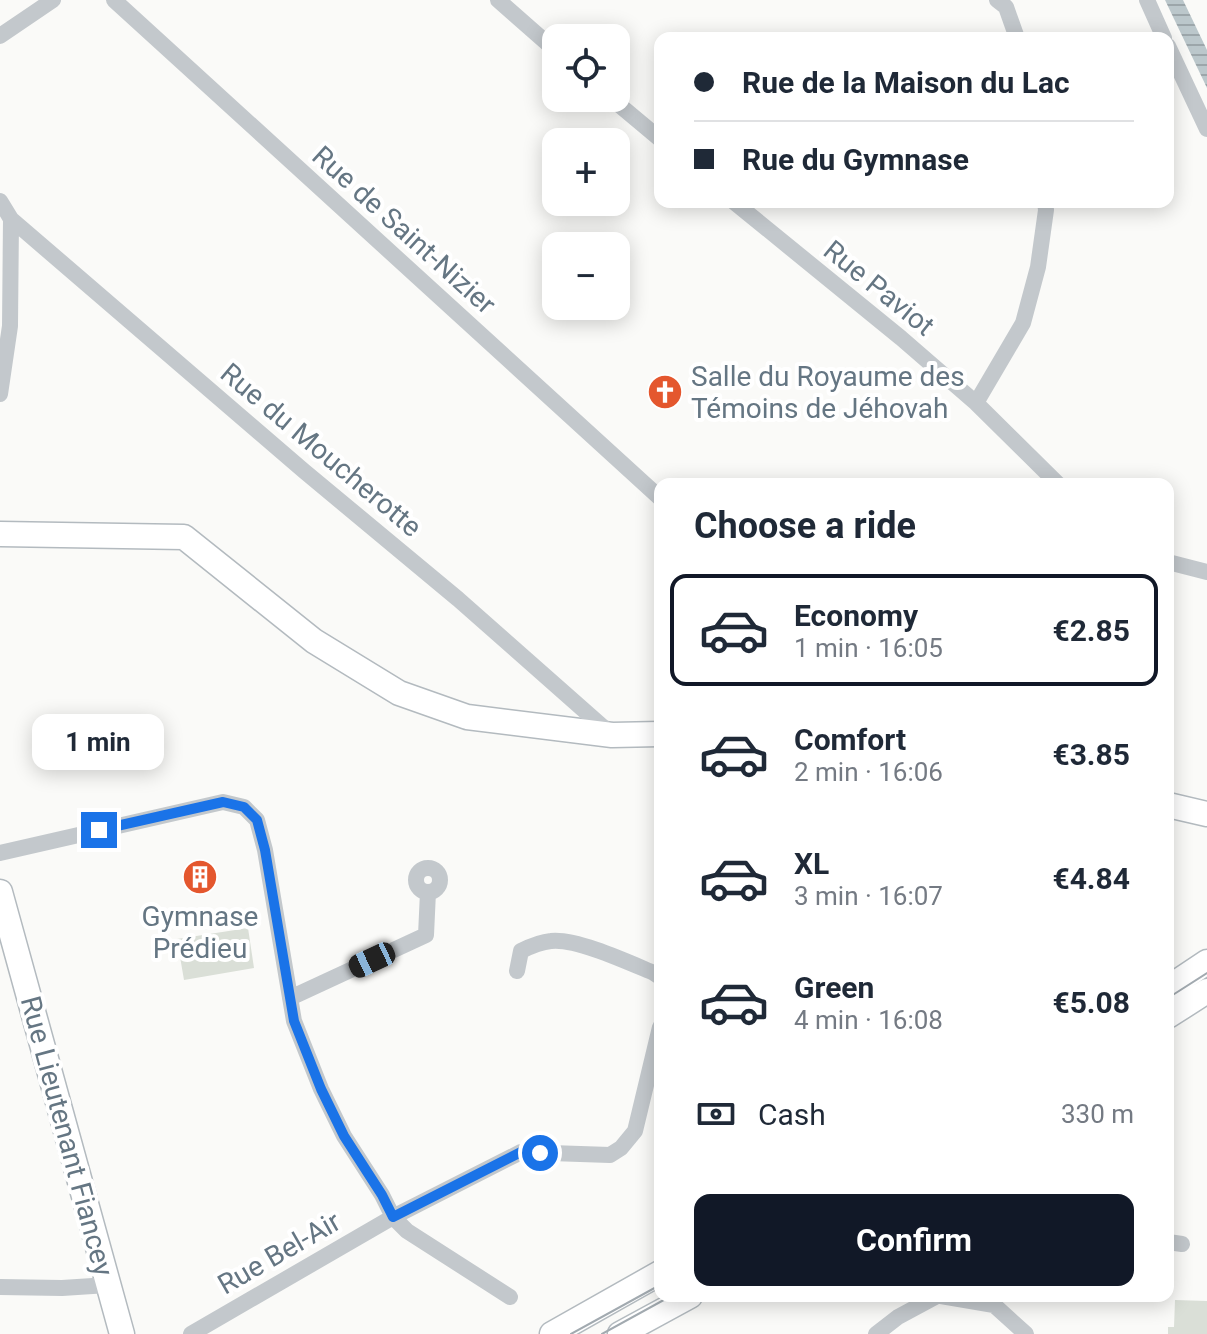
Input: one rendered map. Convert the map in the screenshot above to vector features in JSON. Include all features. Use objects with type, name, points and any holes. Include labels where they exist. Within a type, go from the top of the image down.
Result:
[{"type":"street","points":[[0,36],[53,0]]},
{"type":"street","name":"Rue de Saint-Nizier","points":[[114,0],[654,493]]},
{"type":"street","points":[[498,0],[542,39]]},
{"type":"street","points":[[1147,0],[1161,32]]},
{"type":"street","points":[[1007,2],[1015,32]]},
{"type":"street","points":[[1174,59],[1207,129]]},
{"type":"street","points":[[628,112],[654,134]]},
{"type":"street","name":"Rue du Moucherotte","points":[[0,201],[11,219],[458,599],[612,735]]},
{"type":"street","name":"Rue Paviot","points":[[741,208],[976,403],[1052,478]]},
{"type":"street","points":[[976,403],[1023,323],[1038,267],[1046,208]]},
{"type":"street","points":[[0,394],[10,326],[11,219]]},
{"type":"street","points":[[0,534],[184,537],[314,641],[399,693],[467,717],[612,735],[654,734]]},
{"type":"street","points":[[1174,564],[1207,572]]},
{"type":"street","points":[[0,853],[223,802],[244,807],[257,820],[265,850],[294,1021],[344,1136],[393,1217],[407,1231],[510,1297]]},
{"type":"street","points":[[1174,806],[1207,814]]},
{"type":"street","name":"Rue Lieutenant Fiancey","points":[[0,892],[122,1334]]},
{"type":"street","points":[[290,998],[426,935],[428,892]]},
{"type":"street","points":[[517,971],[521,951],[555,940],[591,948],[654,973]]},
{"type":"street","points":[[1174,984],[1207,962]]},
{"type":"street","points":[[1174,1012],[1207,991]]},
{"type":"street","name":"Rue Bel-Air","points":[[191,1334],[393,1217],[521,1152],[610,1155],[621,1148],[635,1131],[654,1052]]},
{"type":"street","points":[[552,1334],[654,1276]]},
{"type":"street","points":[[0,1287],[108,1285]]},
{"type":"street","points":[[600,1307],[617,1334],[678,1302]]},
{"type":"street","points":[[876,1334],[898,1317],[927,1302]]},
{"type":"street","points":[[997,1302],[1026,1334]]},
{"type":"shaded area","points":[[1165,0],[1183,0],[1207,50],[1207,88]]},
{"type":"shaded area","points":[[248,928],[254,968],[184,980],[177,939]]},
{"type":"shaded area","points":[[1175,1300],[1207,1301],[1207,1334],[1168,1334],[1168,1327],[1174,1327]]},
{"type":"tram line","points":[[1174,994],[1207,973]]},
{"type":"tram line","points":[[571,1334],[654,1288]]},
{"type":"tram line","points":[[602,1334],[660,1302]]},
{"type":"place","name":"Salle du Royaume des Témoins de Jéhovah","points":[[665,392]]},
{"type":"place","name":"Gymnase Prédieu","points":[[200,877]]},
{"type":"route","points":[[99,830],[223,802],[244,807],[257,820],[265,850],[294,1021],[344,1136],[393,1217],[521,1152],[540,1153]]}]
